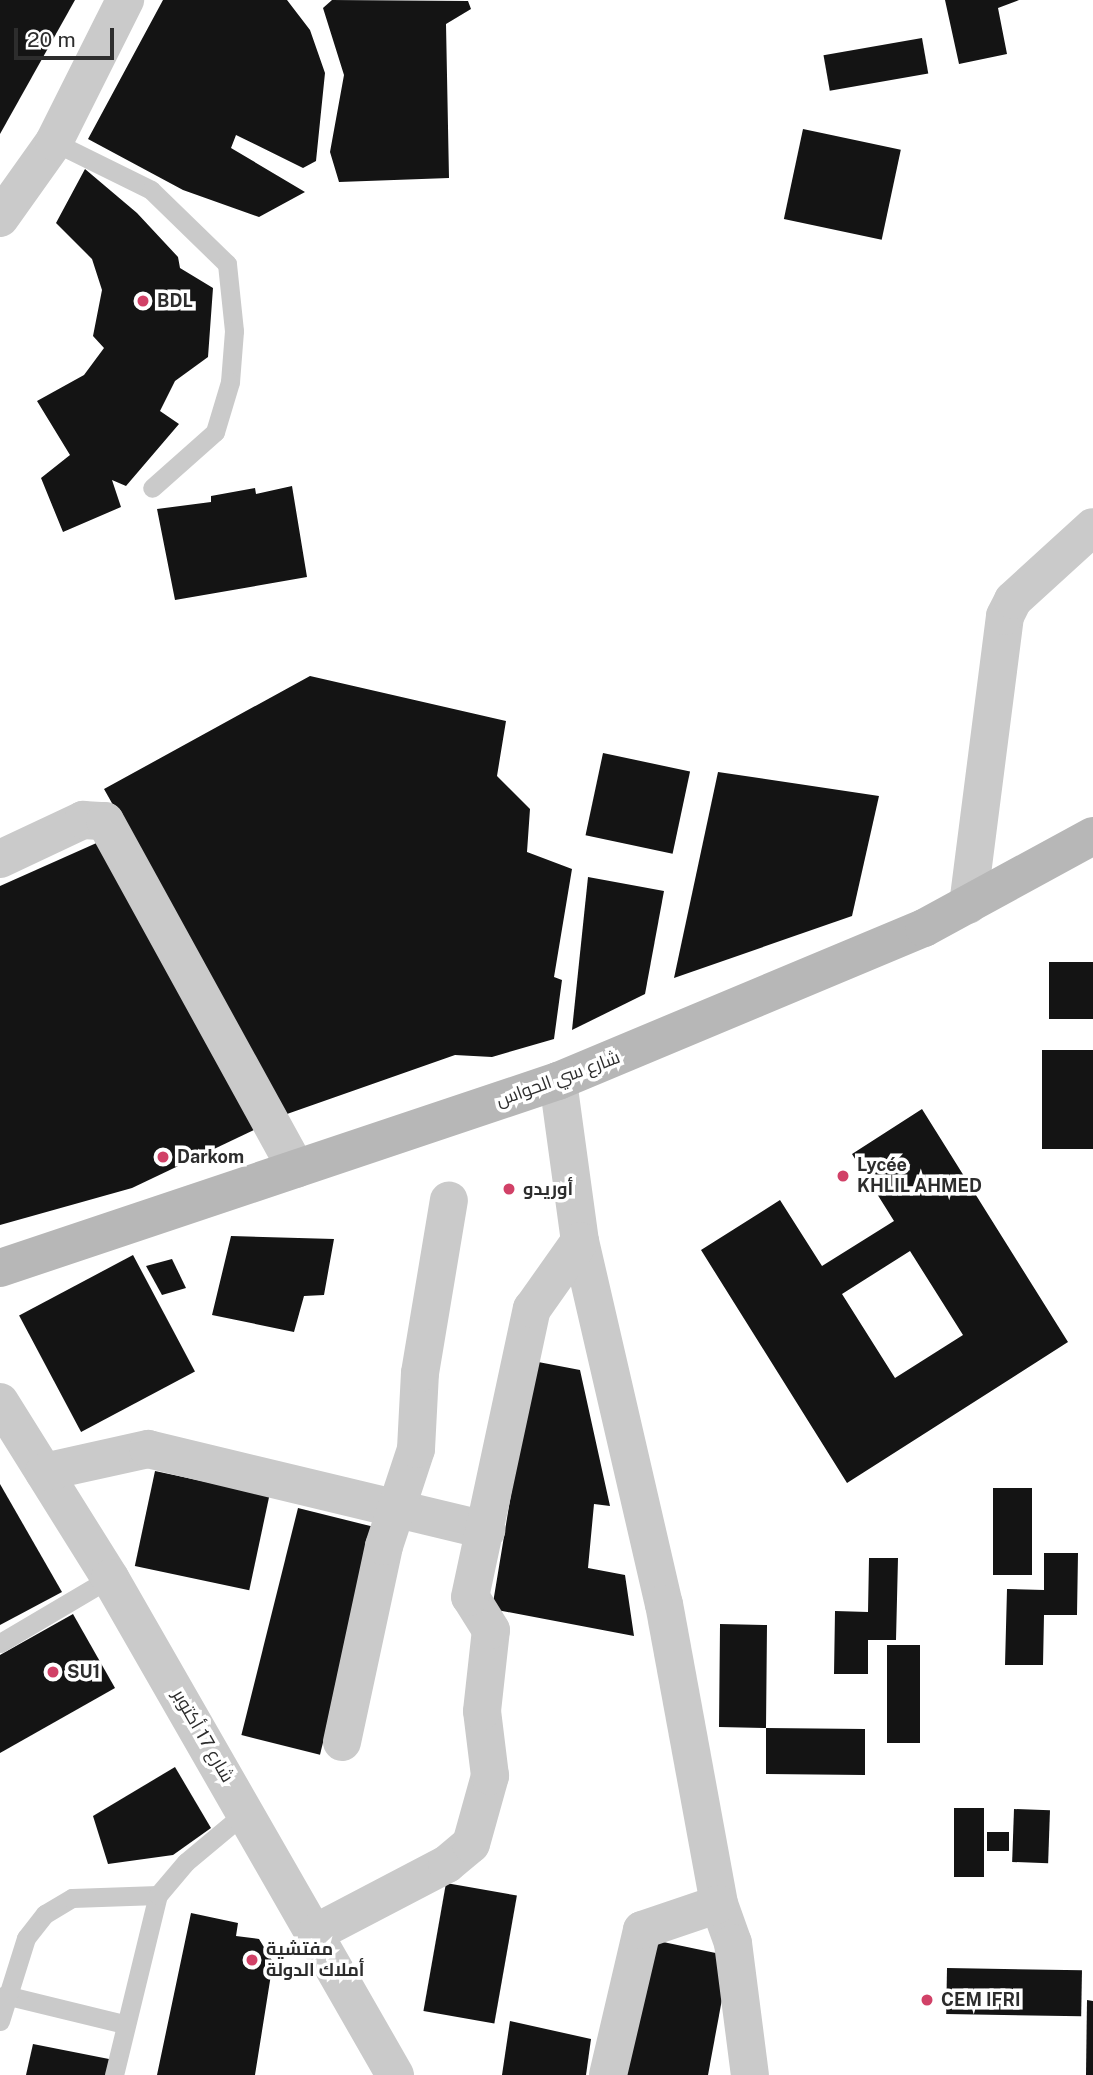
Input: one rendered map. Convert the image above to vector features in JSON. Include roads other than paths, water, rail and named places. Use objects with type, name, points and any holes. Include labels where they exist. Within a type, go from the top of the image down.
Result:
[{"type":"street","points":[[0,218],[54,142],[125,0]]},
{"type":"street","points":[[968,905],[1005,616],[1013,600],[1093,527]]},
{"type":"street","points":[[0,859],[83,820],[105,821],[296,1169]]},
{"type":"street","name":"شارع سي الحواس","points":[[0,1268],[558,1082],[809,980],[968,905],[1093,836]]},
{"type":"street","points":[[558,1082],[580,1241],[664,1604],[719,1905],[740,1980],[750,2075]]},
{"type":"street","points":[[342,1742],[397,1510],[415,1449],[420,1373],[449,1200]]},
{"type":"street","points":[[317,1932],[447,1864],[471,1844],[490,1776],[481,1711],[491,1630],[470,1597],[532,1309],[580,1241]]},
{"type":"street","name":"شارع 17 أكتوبر","points":[[0,1402],[110,1578],[317,1932],[396,2075]]},
{"type":"street","points":[[44,1472],[148,1449],[486,1530]]},
{"type":"street","points":[[608,2075],[642,1930],[719,1905]]},
{"type":"lane","points":[[54,142],[151,190],[227,264],[234,331],[230,382],[215,432],[152,488]]},
{"type":"lane","points":[[0,1643],[110,1578]]},
{"type":"lane","points":[[114,2075],[124,2024],[158,1895],[186,1862],[247,1811]]},
{"type":"lane","points":[[0,2021],[5,1995],[26,1938],[45,1914],[72,1898],[158,1895]]},
{"type":"lane","points":[[5,1995],[124,2024]]},
{"type":"place","name":"BDL","points":[[143,301]]},
{"type":"place","name":"Darkom","points":[[163,1157]]},
{"type":"place","name":"Lycée KHLIL AHMED","points":[[843,1176]]},
{"type":"place","name":"أوريدو","points":[[509,1189]]},
{"type":"place","name":"SU1","points":[[53,1672]]},
{"type":"place","name":"مفتشية أملاك الدولة","points":[[252,1960]]},
{"type":"place","name":"CEM IFRI","points":[[927,2000]]}]
